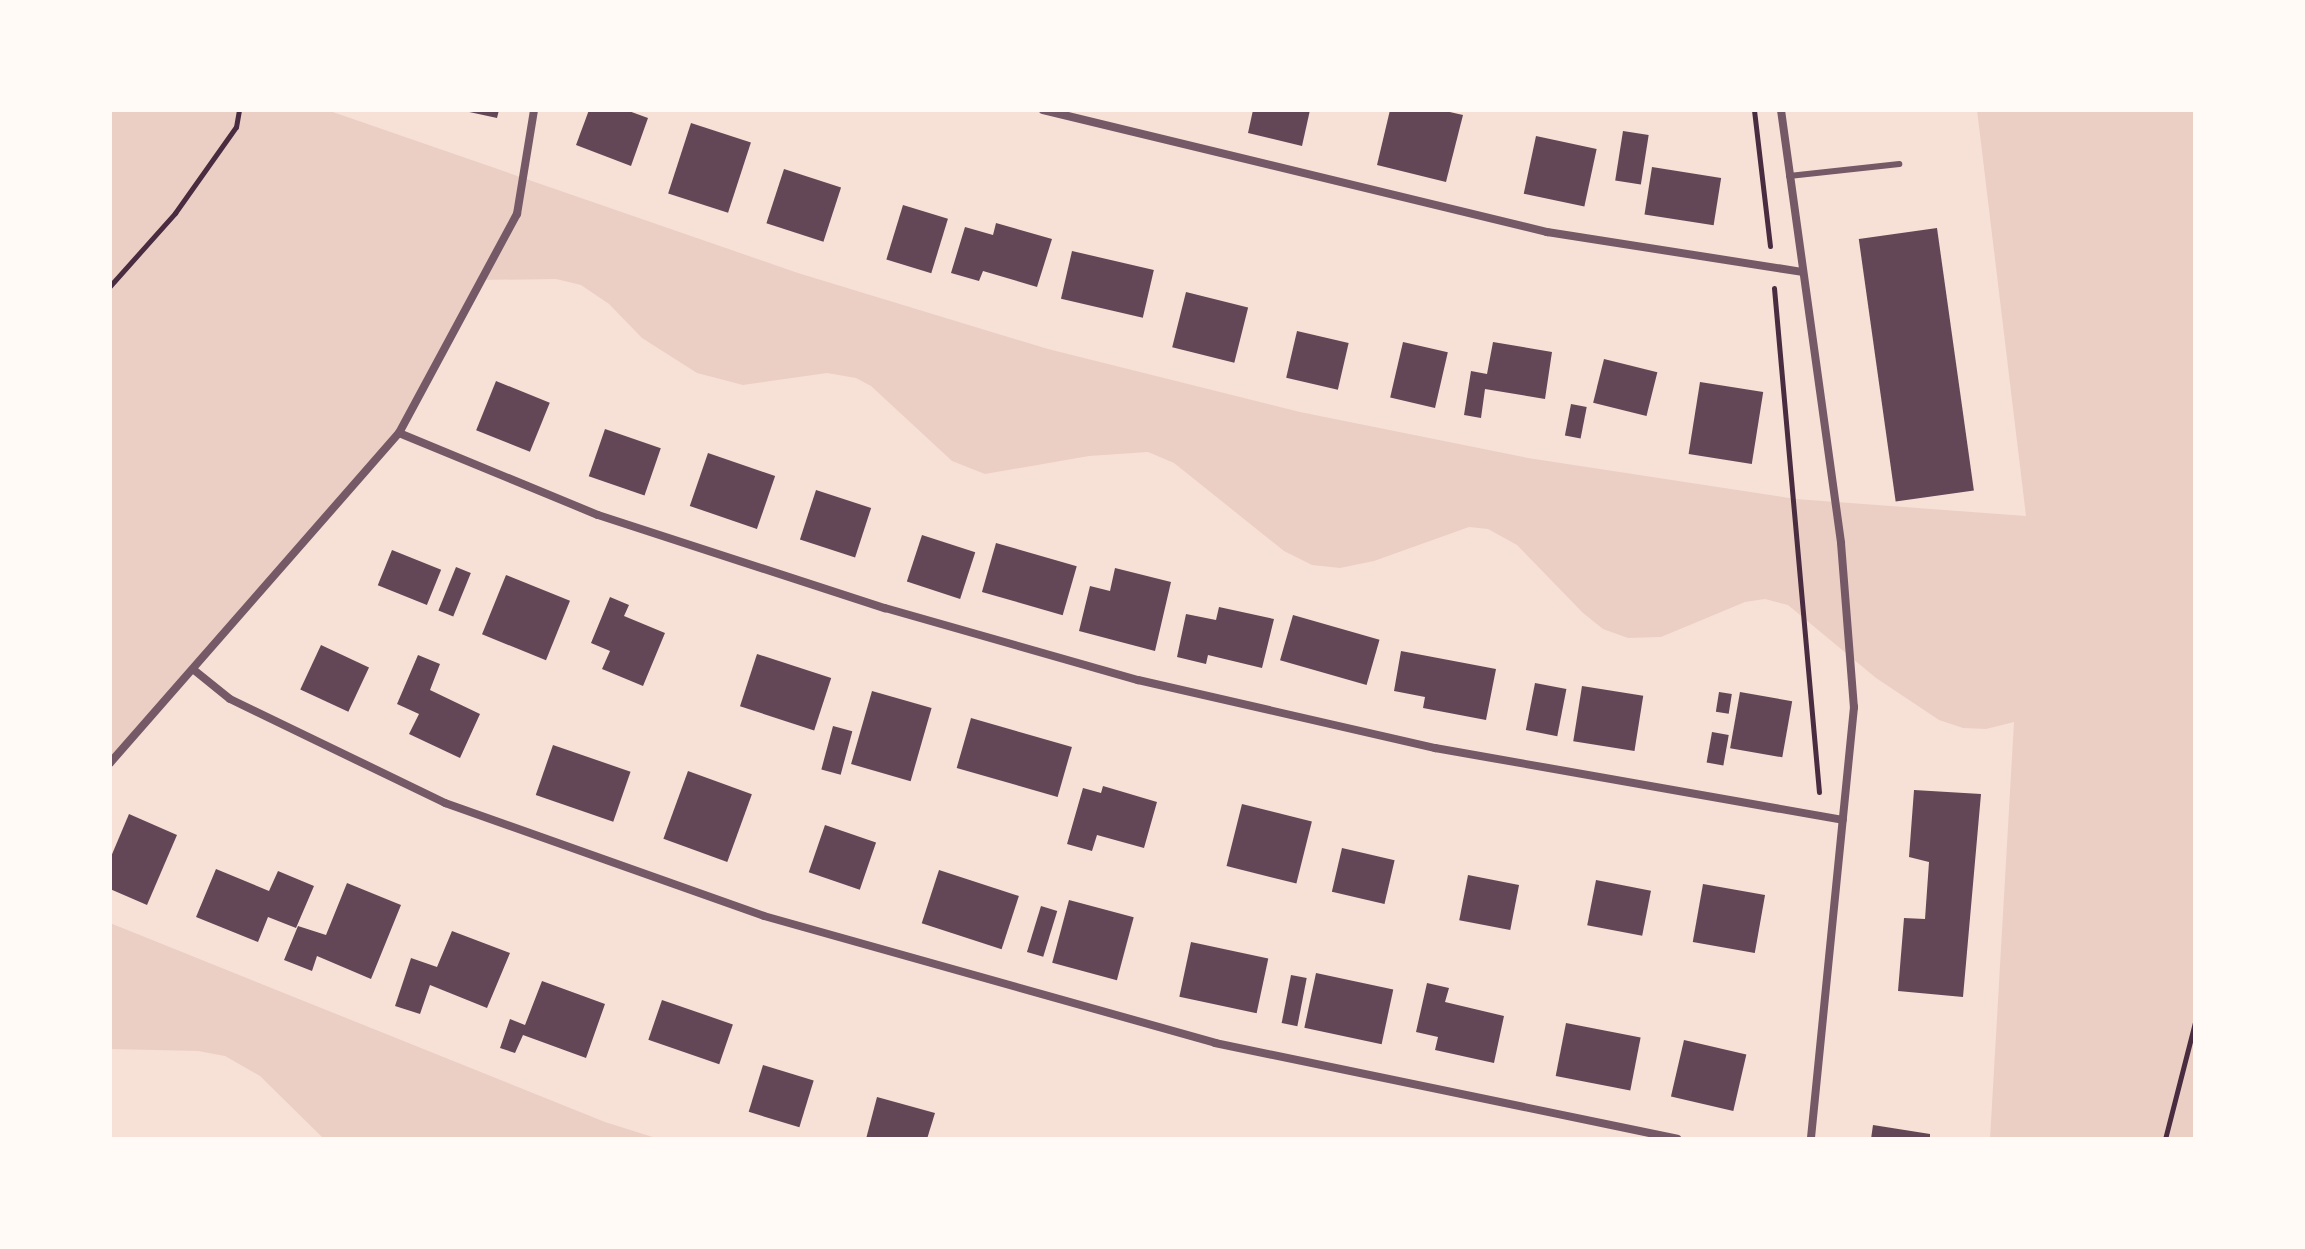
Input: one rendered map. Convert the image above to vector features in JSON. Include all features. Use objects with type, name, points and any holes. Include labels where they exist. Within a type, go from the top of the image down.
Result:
[{"type":"street","points":[[110,763],[399,433],[517,214],[534,110]]},
{"type":"street","points":[[1043,110],[1547,232],[1802,272]]},
{"type":"street","points":[[1781,110],[1841,543],[1854,707],[1811,1139]]},
{"type":"street","points":[[399,433],[598,515],[885,608],[1138,680],[1435,748],[1843,820]]},
{"type":"street","points":[[194,670],[230,699],[445,803],[764,916],[1215,1043],[1677,1139]]},
{"type":"lane","points":[[1789,176],[1899,164]]},
{"type":"path","points":[[110,286],[175,213],[236,127],[239,110]]},
{"type":"path","points":[[1754,110],[1772,267],[1821,815]]},
{"type":"path","points":[[2165,1139],[2195,1022]]},
{"type":"shaded area","points":[[110,110],[327,110],[798,273],[1048,349],[1300,412],[1528,458],[1796,499],[2026,516],[1977,110],[2195,110],[2195,1139],[1990,1139],[2014,722],[1986,729],[1963,728],[1939,720],[1876,678],[1788,605],[1765,599],[1745,602],[1661,637],[1628,638],[1603,629],[1583,613],[1517,545],[1488,529],[1469,527],[1374,561],[1340,568],[1312,565],[1284,551],[1174,463],[1148,452],[1089,456],[985,474],[952,461],[871,386],[856,378],[827,373],[743,385],[697,373],[642,338],[609,304],[581,285],[556,279],[481,280],[399,433],[110,763]]},
{"type":"shaded area","points":[[110,923],[605,1122],[659,1139],[324,1139],[260,1076],[225,1056],[198,1051],[110,1049]]},
{"type":"building","points":[[460,110],[499,110],[497,118]]},
{"type":"building","points":[[589,110],[626,110],[648,118],[631,166],[576,145]]},
{"type":"building","points":[[1253,110],[1310,110],[1302,146],[1248,133]]},
{"type":"building","points":[[1390,110],[1441,110],[1463,115],[1446,182],[1377,165]]},
{"type":"building","points":[[691,123],[751,142],[728,213],[668,193]]},
{"type":"building","points":[[1623,131],[1649,135],[1641,184],[1615,180]]},
{"type":"building","points":[[1536,136],[1597,149],[1584,207],[1524,194]]},
{"type":"building","points":[[1652,167],[1721,178],[1714,225],[1644,214]]},
{"type":"building","points":[[784,169],[841,188],[823,242],[766,223]]},
{"type":"building","points":[[903,205],[948,219],[931,273],[886,260]]},
{"type":"building","points":[[996,223],[1052,239],[1037,287],[983,271],[979,281],[951,273],[965,227],[993,235]]},
{"type":"building","points":[[1937,228],[1974,490],[1896,501],[1859,239]]},
{"type":"building","points":[[1072,251],[1154,270],[1143,318],[1061,299]]},
{"type":"building","points":[[1186,292],[1248,307],[1234,363],[1172,347]]},
{"type":"building","points":[[1297,331],[1349,343],[1338,390],[1286,378]]},
{"type":"building","points":[[1403,342],[1448,352],[1435,408],[1390,398]]},
{"type":"building","points":[[1493,342],[1552,352],[1545,399],[1485,389],[1481,418],[1464,415],[1471,371],[1487,374]]},
{"type":"building","points":[[1604,359],[1657,372],[1646,416],[1593,403]]},
{"type":"building","points":[[496,381],[550,403],[530,452],[476,430]]},
{"type":"building","points":[[1700,382],[1763,392],[1752,464],[1689,454]]},
{"type":"building","points":[[1571,404],[1587,407],[1581,438],[1565,435]]},
{"type":"building","points":[[605,429],[661,448],[645,495],[589,476]]},
{"type":"building","points":[[708,453],[775,476],[757,529],[690,506]]},
{"type":"building","points":[[816,490],[871,508],[855,557],[800,539]]},
{"type":"building","points":[[922,535],[975,552],[960,599],[907,582]]},
{"type":"building","points":[[996,543],[1077,566],[1063,615],[982,592]]},
{"type":"building","points":[[392,550],[441,570],[427,605],[378,585]]},
{"type":"building","points":[[456,567],[471,573],[453,617],[438,611]]},
{"type":"building","points":[[1115,568],[1171,582],[1155,651],[1079,631],[1090,586],[1110,591]]},
{"type":"building","points":[[506,575],[570,601],[546,660],[482,634]]},
{"type":"building","points":[[610,597],[629,605],[624,616],[665,633],[643,686],[602,669],[610,651],[591,643]]},
{"type":"building","points":[[1219,607],[1274,619],[1262,668],[1208,655],[1206,664],[1177,657],[1186,614],[1216,620]]},
{"type":"building","points":[[1293,615],[1380,640],[1367,685],[1280,660]]},
{"type":"building","points":[[321,645],[369,667],[348,712],[300,689]]},
{"type":"building","points":[[1401,651],[1496,669],[1486,720],[1423,708],[1425,697],[1394,691]]},
{"type":"building","points":[[757,654],[831,678],[814,730],[740,706]]},
{"type":"building","points":[[418,655],[440,664],[430,690],[480,714],[460,758],[409,734],[419,714],[397,704]]},
{"type":"building","points":[[1535,683],[1566,689],[1557,736],[1526,730]]},
{"type":"building","points":[[1582,686],[1643,696],[1634,751],[1573,741]]},
{"type":"building","points":[[872,691],[932,708],[911,781],[851,764]]},
{"type":"building","points":[[1719,692],[1732,694],[1729,714],[1716,712]]},
{"type":"building","points":[[1740,692],[1792,701],[1782,757],[1730,748]]},
{"type":"building","points":[[971,718],[1072,747],[1058,797],[957,768]]},
{"type":"building","points":[[833,726],[852,731],[841,775],[821,769]]},
{"type":"building","points":[[1712,732],[1729,735],[1723,765],[1707,763]]},
{"type":"building","points":[[553,745],[631,772],[613,822],[536,795]]},
{"type":"building","points":[[688,771],[752,794],[727,862],[663,839]]},
{"type":"building","points":[[1103,786],[1157,802],[1144,848],[1097,835],[1092,851],[1067,844],[1083,788],[1101,793]]},
{"type":"building","points":[[1914,790],[1981,794],[1963,997],[1898,991],[1904,918],[1925,919],[1929,862],[1909,857]]},
{"type":"building","points":[[1242,804],[1312,821],[1296,884],[1227,866]]},
{"type":"building","points":[[129,814],[177,835],[147,905],[110,889],[110,859]]},
{"type":"building","points":[[825,825],[876,843],[860,890],[809,872]]},
{"type":"building","points":[[1342,848],[1395,860],[1384,904],[1332,892]]},
{"type":"building","points":[[216,869],[269,891],[278,871],[314,886],[296,928],[268,917],[258,942],[196,917]]},
{"type":"building","points":[[939,870],[1019,896],[1002,949],[922,923]]},
{"type":"building","points":[[1468,875],[1519,885],[1510,930],[1459,920]]},
{"type":"building","points":[[1596,880],[1651,891],[1642,936],[1587,925]]},
{"type":"building","points":[[347,883],[401,905],[371,979],[317,956],[312,971],[284,960],[298,926],[326,935]]},
{"type":"building","points":[[1703,884],[1765,895],[1755,953],[1693,942]]},
{"type":"building","points":[[1069,900],[1134,917],[1117,980],[1052,963]]},
{"type":"building","points":[[1041,906],[1057,911],[1043,957],[1027,952]]},
{"type":"building","points":[[452,931],[510,953],[487,1008],[430,985],[420,1014],[395,1006],[411,958],[437,967]]},
{"type":"building","points":[[1191,942],[1268,958],[1257,1013],[1179,997]]},
{"type":"building","points":[[1316,973],[1393,989],[1382,1044],[1304,1028]]},
{"type":"building","points":[[1291,975],[1307,978],[1297,1026],[1282,1023]]},
{"type":"building","points":[[542,981],[605,1004],[586,1058],[523,1035],[515,1053],[500,1048],[510,1019],[525,1025]]},
{"type":"building","points":[[1427,983],[1449,988],[1445,1002],[1504,1016],[1494,1063],[1435,1050],[1438,1037],[1416,1032]]},
{"type":"building","points":[[662,1000],[733,1024],[719,1064],[648,1040]]},
{"type":"building","points":[[1566,1023],[1641,1038],[1630,1091],[1556,1076]]},
{"type":"building","points":[[1684,1040],[1746,1054],[1733,1111],[1671,1097]]},
{"type":"building","points":[[763,1065],[814,1080],[799,1127],[749,1112]]},
{"type":"building","points":[[877,1097],[935,1113],[927,1139],[866,1139]]},
{"type":"building","points":[[1873,1125],[1930,1134],[1930,1139],[1871,1139]]}]
